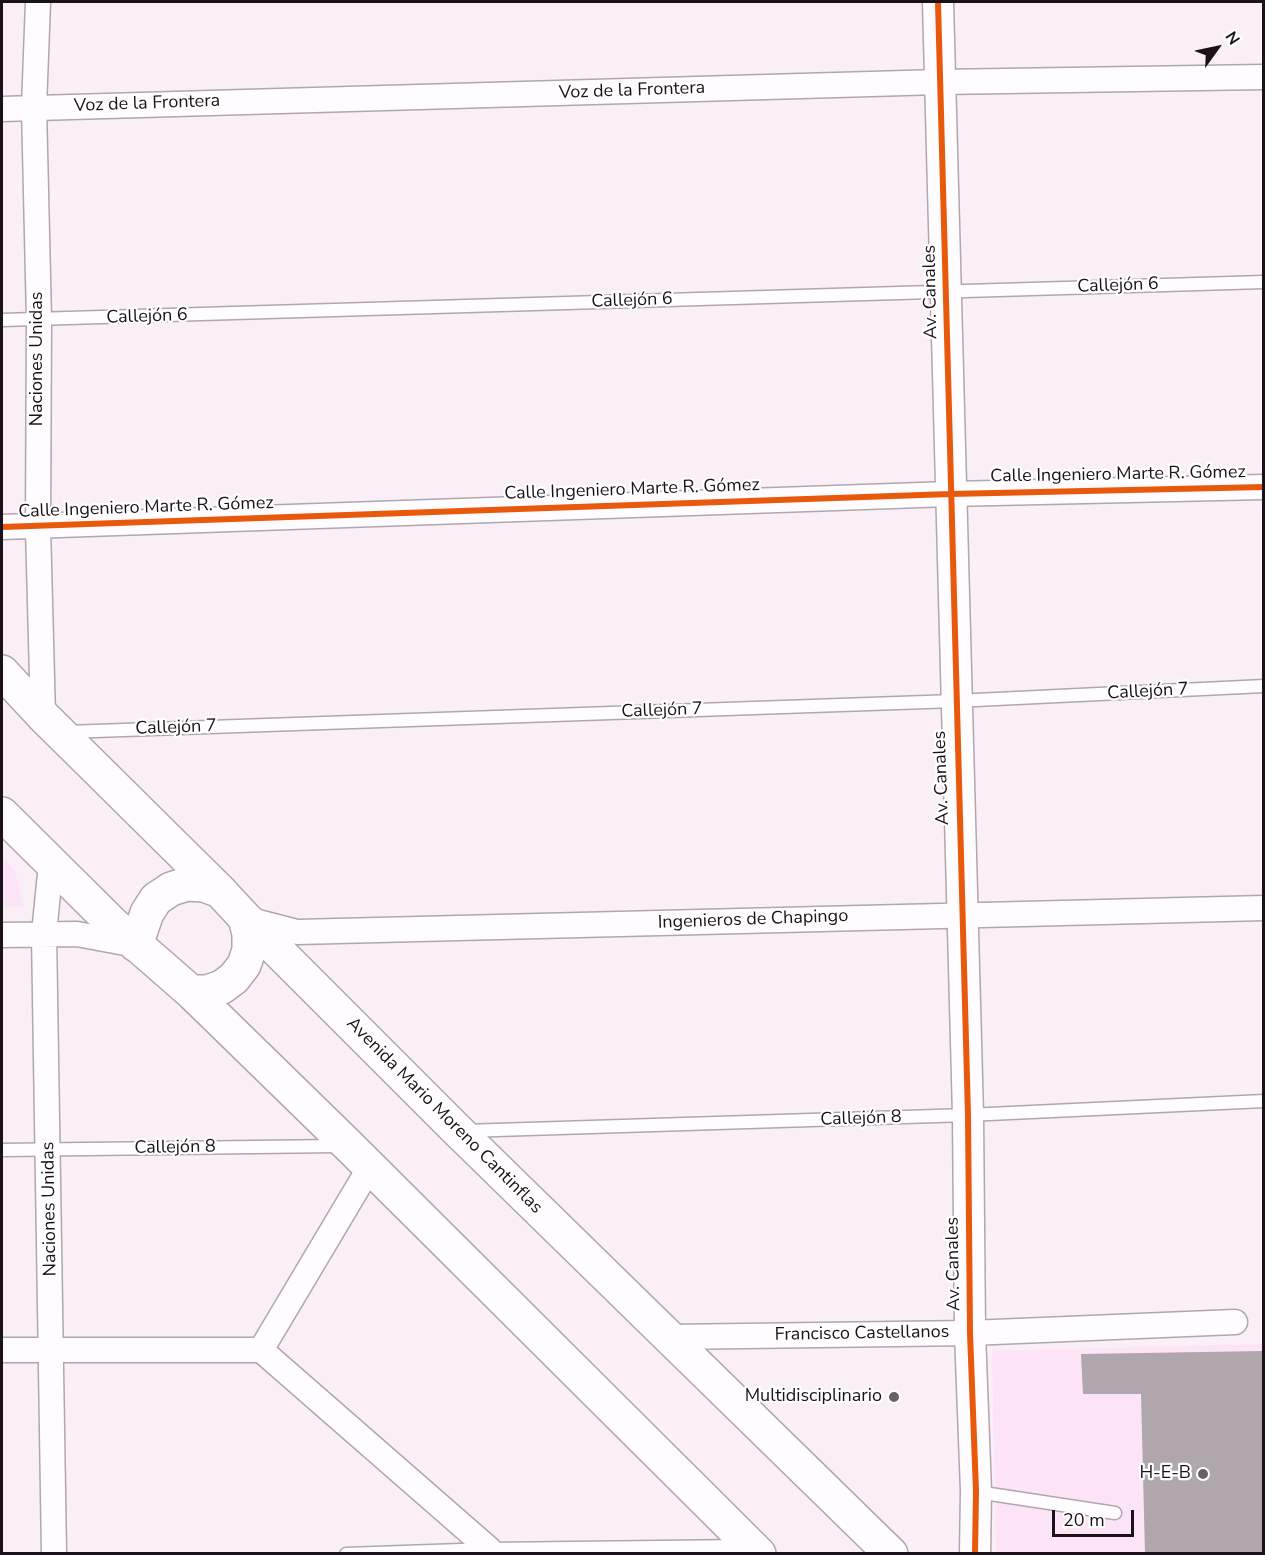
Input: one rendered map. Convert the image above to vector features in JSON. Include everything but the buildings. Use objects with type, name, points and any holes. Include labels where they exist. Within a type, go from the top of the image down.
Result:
[{"type":"main road","name":"Avenida Mario Moreno Cantinflas","points":[[2,672],[458,1131],[891,1554]]},
{"type":"main road","points":[[2,814],[51,864],[136,945],[190,992],[359,1156],[755,1550]]},
{"type":"main road","points":[[136,945],[147,913],[156,899],[171,889],[187,884],[204,885],[220,891]]},
{"type":"main road","points":[[190,992],[207,992],[222,987],[234,978],[244,965],[249,950],[249,934],[245,918]]},
{"type":"street","name":"Naciones Unidas","points":[[38,2],[34,107],[39,320],[38,527],[52,724]]},
{"type":"street","name":"Av. Canales","points":[[938,2],[955,701],[968,1115],[970,1333],[976,1491],[975,1554]]},
{"type":"street","name":"Voz de la Frontera","points":[[2,108],[940,82],[1263,77]]},
{"type":"street","name":"Calle Ingeniero Marte R. Gómez","points":[[2,527],[951,494],[1263,487]]},
{"type":"street","name":"Naciones Unidas","points":[[51,864],[44,933],[54,1554]]},
{"type":"street","name":"Ingenieros de Chapingo","points":[[245,918],[297,932],[1263,908]]},
{"type":"street","points":[[2,934],[77,934],[136,945]]},
{"type":"street","points":[[261,1350],[359,1156]]},
{"type":"street","name":"Francisco Castellanos","points":[[669,1337],[970,1333],[1235,1322]]},
{"type":"street","points":[[2,1350],[261,1350],[489,1549]]},
{"type":"lane","name":"Callejón 6","points":[[2,320],[1263,282]]},
{"type":"lane","name":"Callejón 7","points":[[52,724],[955,701],[1263,686]]},
{"type":"lane","name":"Callejón 8","points":[[458,1131],[968,1115],[1263,1101]]},
{"type":"lane","name":"Callejón 8","points":[[2,1150],[359,1156]]},
{"type":"lane","points":[[976,1491],[1115,1514]]},
{"type":"lane","points":[[346,1554],[489,1549],[755,1550]]},
{"type":"shaded area","points":[[2,856],[15,871],[24,907],[2,907]]},
{"type":"shaded area","points":[[1263,1344],[1263,1553],[996,1553],[992,1351]]},
{"type":"cycle path","points":[[938,2],[968,1115],[970,1333],[976,1491],[975,1554]]},
{"type":"cycle path","points":[[2,527],[950,494],[1264,487]]},
{"type":"place","name":"Multidisciplinario","points":[[894,1397]]},
{"type":"place","name":"H-E-B","points":[[1203,1474]]}]
